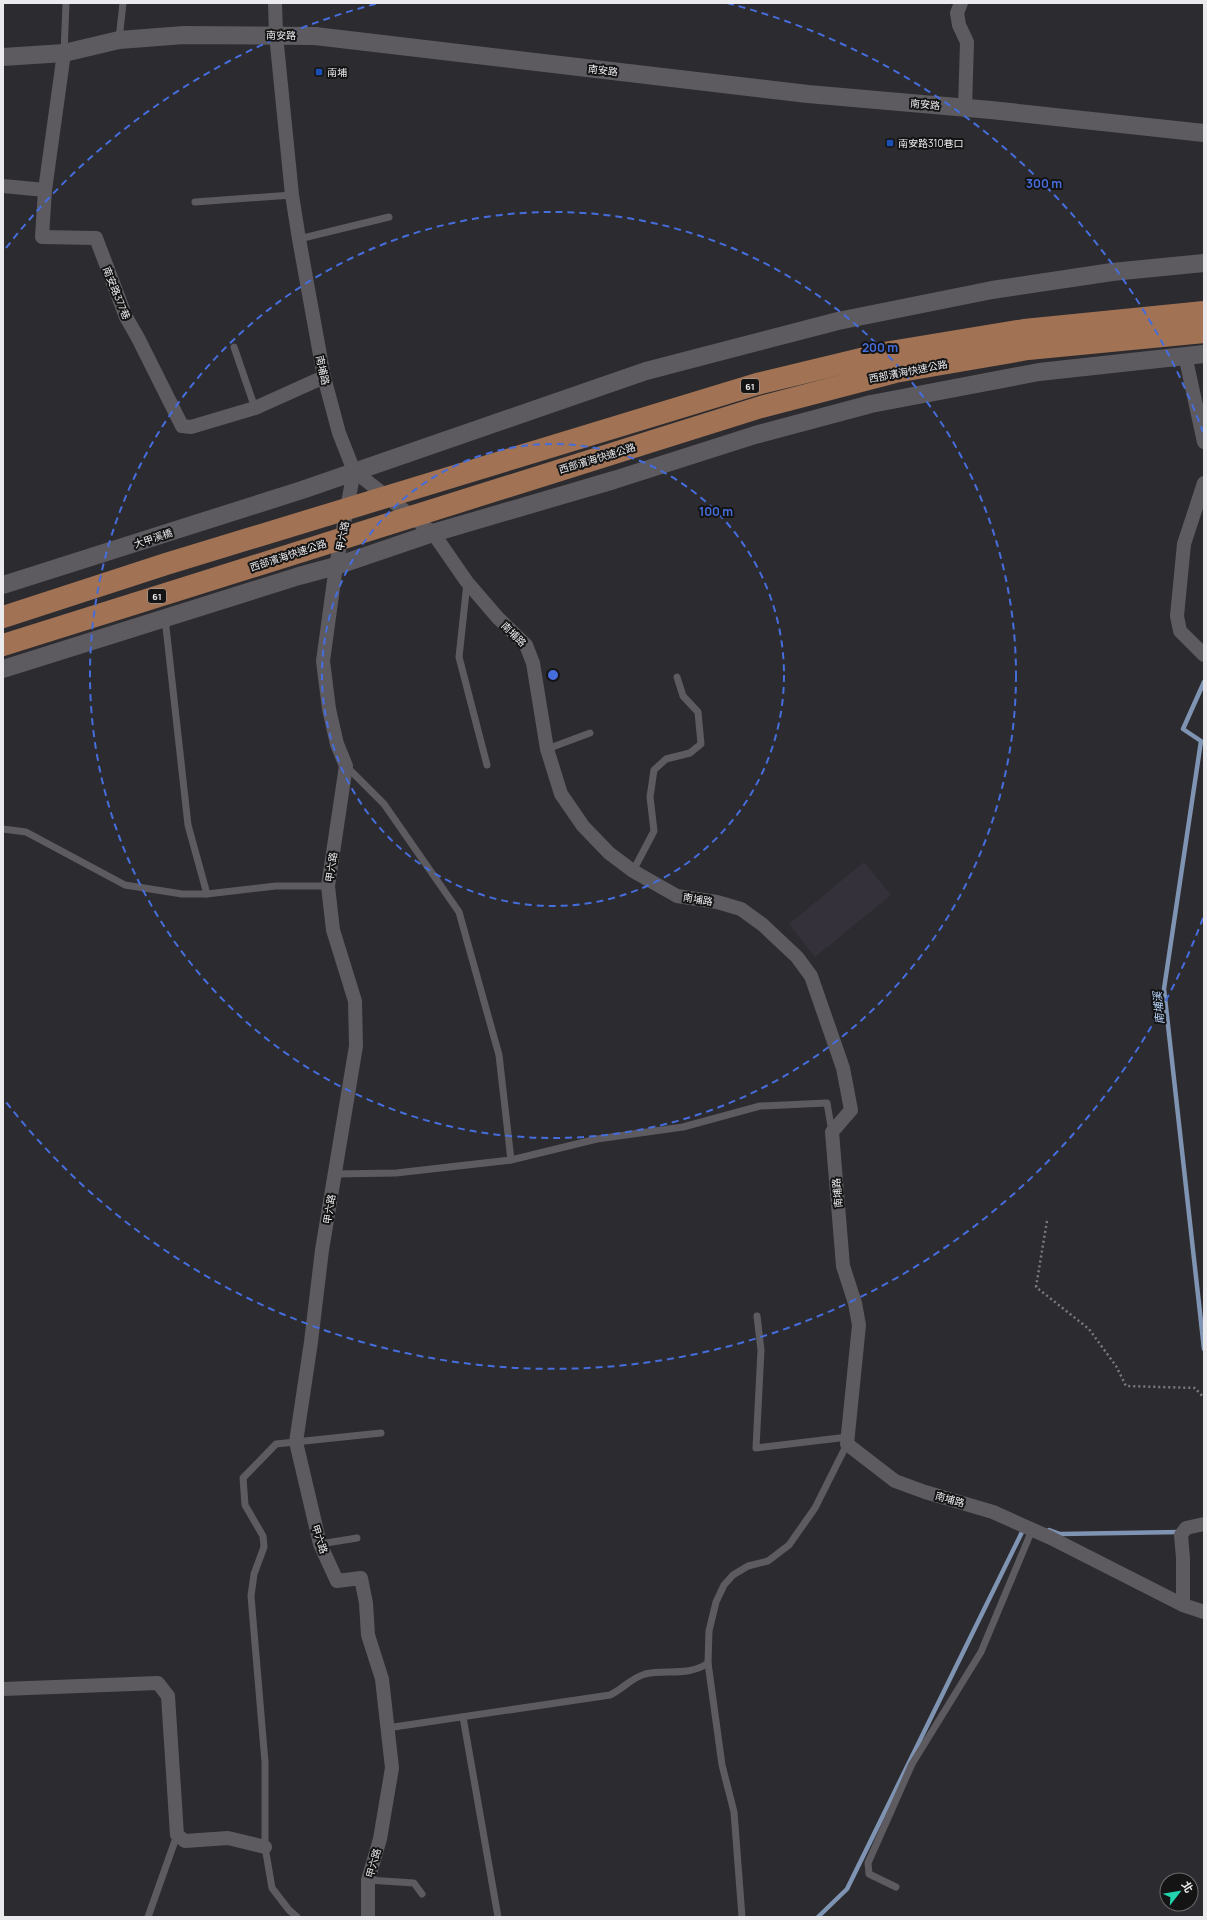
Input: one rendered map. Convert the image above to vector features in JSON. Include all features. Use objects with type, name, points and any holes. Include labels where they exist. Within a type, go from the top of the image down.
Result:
[{"type":"highway","name":"西部濱海快速公路","points":[[3,617],[166,564],[757,384],[890,352],[1024,330],[1204,312]]},
{"type":"highway","name":"西部濱海快速公路","points":[[3,645],[761,407],[895,372],[1020,350],[1204,332]]},
{"type":"street","name":"南埔路","points":[[275,3],[276,35],[292,195],[299,239],[324,377],[339,433],[354,471],[433,533],[467,582],[498,618],[526,645],[533,663],[547,749],[561,794],[583,826],[609,853],[633,871],[678,896],[717,902],[741,909],[763,925],[797,957],[811,976],[843,1068],[851,1110],[832,1132],[843,1266],[855,1303],[859,1326],[848,1440],[895,1481],[924,1492],[993,1512],[1183,1605],[1204,1612]]},
{"type":"street","points":[[961,3],[957,13],[959,25],[967,42],[965,108]]},
{"type":"street","name":"南安路","points":[[3,57],[64,53],[119,40],[184,35],[315,36],[808,94],[965,108],[1204,133]]},
{"type":"street","name":"南安路377巷","points":[[64,53],[45,190],[42,237],[96,238],[126,317],[182,426],[191,427],[255,408],[324,377]]},
{"type":"street","points":[[3,186],[45,190]]},
{"type":"street","name":"大甲溪橋","points":[[3,585],[302,490],[646,371],[838,321],[992,290],[1112,272],[1204,263]]},
{"type":"street","points":[[3,669],[299,576],[336,566],[433,533],[614,480],[755,435],[871,404],[1039,372],[1204,354]]},
{"type":"street","points":[[1185,355],[1204,442]]},
{"type":"street","name":"甲六路","points":[[354,471],[336,566],[323,661],[329,709],[337,744],[346,766],[328,886],[333,930],[355,1001],[356,1046],[322,1250],[311,1342],[296,1442],[320,1544],[337,1580],[362,1578],[366,1603],[368,1635],[382,1679],[392,1768],[380,1839],[368,1880],[368,1917]]},
{"type":"street","points":[[1204,483],[1184,544],[1177,616],[1180,631],[1204,655]]},
{"type":"street","points":[[1183,1605],[1184,1558],[1181,1535],[1186,1528],[1204,1524]]},
{"type":"street","points":[[3,1689],[158,1683],[168,1696],[177,1835],[185,1841],[228,1838],[265,1847]]},
{"type":"lane","points":[[64,53],[66,3]]},
{"type":"lane","points":[[119,40],[123,3]]},
{"type":"lane","points":[[195,202],[292,195]]},
{"type":"lane","points":[[299,239],[389,217]]},
{"type":"lane","points":[[234,347],[255,408]]},
{"type":"lane","points":[[467,582],[459,657],[487,765]]},
{"type":"lane","points":[[165,618],[188,825],[207,894]]},
{"type":"lane","points":[[633,871],[654,831],[650,797],[654,770],[666,759],[690,753],[701,744],[698,712],[683,696],[677,677]]},
{"type":"lane","points":[[547,749],[590,733]]},
{"type":"lane","points":[[346,766],[384,804],[459,912],[499,1054],[511,1160]]},
{"type":"lane","points":[[3,829],[26,832],[125,885],[182,894],[207,894],[276,886],[328,886]]},
{"type":"lane","points":[[335,1174],[396,1174],[511,1160],[597,1139],[683,1127],[760,1106],[827,1103],[832,1132]]},
{"type":"lane","points":[[757,1316],[761,1350],[756,1448],[848,1440]]},
{"type":"lane","points":[[297,1917],[289,1910],[272,1888],[265,1847],[265,1762],[251,1596],[254,1574],[264,1547],[263,1536],[245,1505],[243,1478],[276,1444],[381,1433]]},
{"type":"lane","points":[[742,1917],[734,1812],[722,1765],[708,1663],[709,1631],[716,1602],[724,1585],[733,1575],[748,1566],[768,1561],[789,1545],[815,1508],[848,1440]]},
{"type":"lane","points":[[896,1888],[869,1874],[868,1863],[912,1764],[981,1652],[1032,1530]]},
{"type":"lane","points":[[320,1544],[357,1538]]},
{"type":"lane","points":[[387,1728],[610,1695],[620,1690],[632,1680],[645,1674],[684,1672],[699,1669],[708,1663]]},
{"type":"lane","points":[[463,1717],[498,1917]]},
{"type":"lane","points":[[148,1917],[177,1835]]},
{"type":"lane","points":[[368,1880],[414,1883],[422,1894]]},
{"type":"path","points":[[1047,1221],[1036,1287],[1089,1329],[1116,1366],[1126,1386],[1195,1388],[1204,1398]]},
{"type":"shaded area","points":[[864,862],[891,895],[815,957],[789,924]]},
{"type":"waterway","name":"南埔溪","points":[[1204,682],[1183,729],[1201,741],[1164,989],[1204,1349]]},
{"type":"waterway","points":[[818,1917],[847,1889],[1024,1528]]},
{"type":"waterway","points":[[1049,1530],[1060,1534],[1180,1532]]},
{"type":"place","name":"南埔","points":[[319,72]]},
{"type":"place","name":"南安路310巷口","points":[[890,143]]}]
